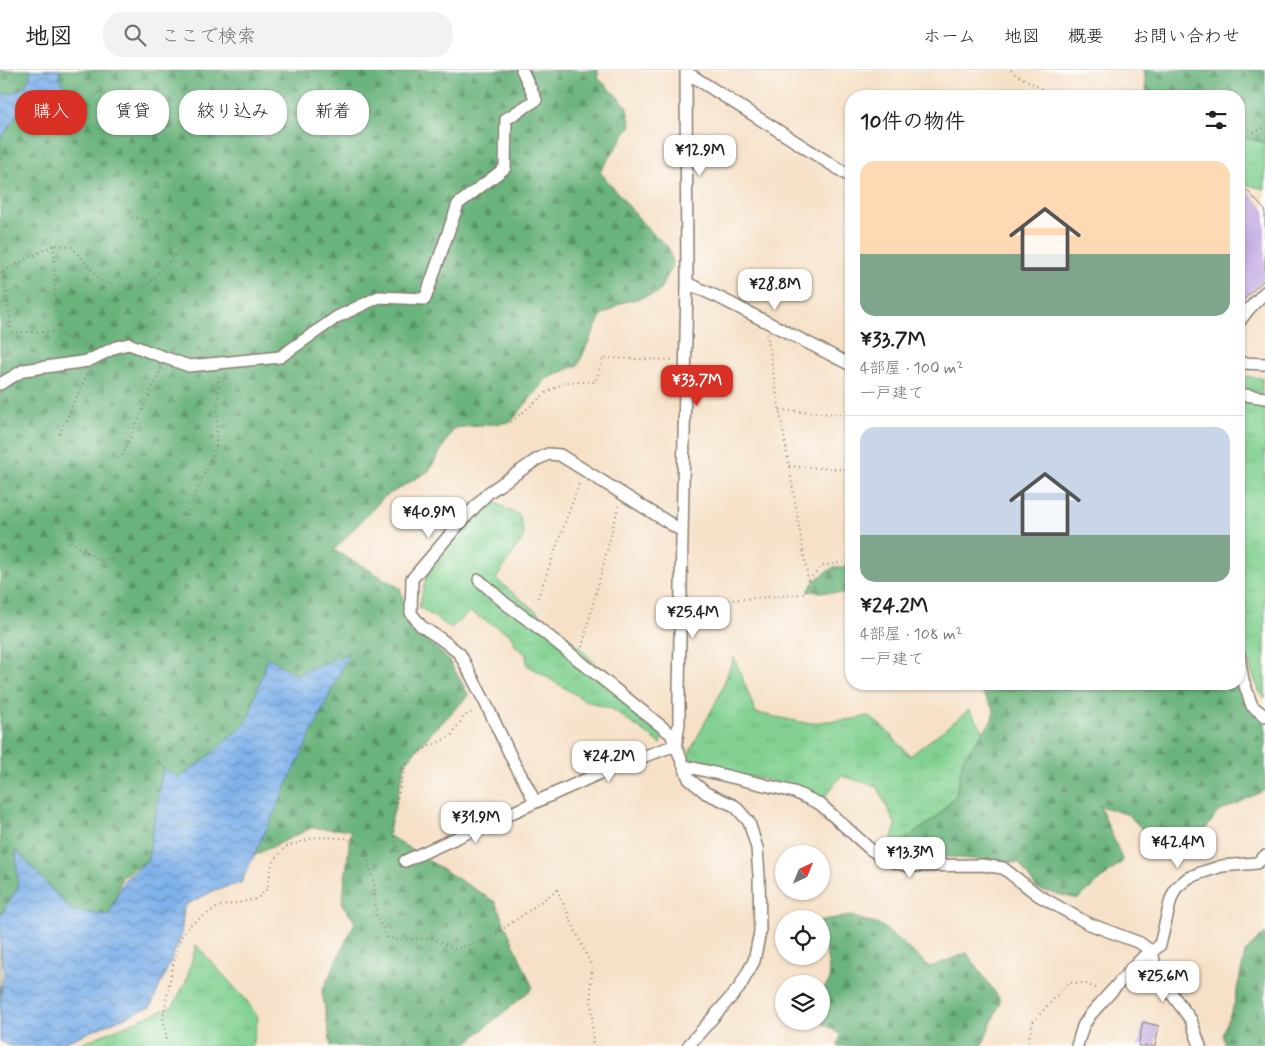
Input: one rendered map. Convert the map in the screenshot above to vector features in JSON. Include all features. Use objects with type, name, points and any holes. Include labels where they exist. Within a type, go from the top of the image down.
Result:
[{"type":"street","points":[[0,384],[24,370],[88,361],[116,347],[129,344],[189,366],[280,357],[337,317],[379,297],[425,299],[458,204],[505,168],[506,119],[536,100],[522,70]]},
{"type":"street","points":[[686,71],[845,173]]},
{"type":"street","points":[[676,745],[679,722],[687,283],[686,71]]},
{"type":"street","points":[[687,283],[845,362]]},
{"type":"street","points":[[1245,314],[1265,292]]},
{"type":"street","points":[[1245,363],[1265,364]]},
{"type":"street","points":[[1245,395],[1263,398]]},
{"type":"street","points":[[535,802],[460,654],[421,626],[412,613],[412,579],[488,493],[536,460],[548,454],[560,455],[682,531]]},
{"type":"street","points":[[479,580],[506,604],[671,734],[689,779],[706,793],[735,806],[749,822],[757,848],[760,932],[754,961],[739,988],[688,1046]]},
{"type":"street","points":[[1245,686],[1252,706],[1265,716]]},
{"type":"street","points":[[406,861],[609,768],[676,745]]},
{"type":"street","points":[[685,766],[794,792],[820,804],[870,849],[886,860],[908,866],[981,865],[1003,868],[1038,895],[1087,923],[1140,943],[1152,952],[1157,974],[1191,1020],[1200,1046]]},
{"type":"street","points":[[1077,1046],[1083,1026],[1091,1014],[1143,957],[1160,945],[1171,899],[1176,888],[1188,878],[1200,873],[1222,866],[1257,863],[1265,856]]},
{"type":"path","points":[[1011,70],[1044,90]]},
{"type":"path","points":[[1245,129],[1255,132],[1265,127]]},
{"type":"path","points":[[0,273],[54,245],[71,246],[103,283],[144,288],[182,246],[178,224],[130,217]]},
{"type":"path","points":[[54,245],[55,315]]},
{"type":"path","points":[[3,271],[12,332],[56,332],[100,355],[59,434]]},
{"type":"path","points":[[680,604],[804,594],[807,589],[808,580],[764,320]]},
{"type":"path","points":[[122,456],[166,358]]},
{"type":"path","points":[[511,422],[546,393],[566,382],[595,382],[603,358],[685,361]]},
{"type":"path","points":[[68,521],[71,542],[100,560],[137,559],[180,530],[216,446],[220,363]]},
{"type":"path","points":[[780,410],[845,415]]},
{"type":"path","points":[[789,466],[845,470]]},
{"type":"path","points":[[538,598],[584,470]]},
{"type":"path","points":[[578,660],[621,494]]},
{"type":"path","points":[[808,580],[823,566],[845,561]]},
{"type":"path","points":[[406,861],[396,844],[392,820],[405,767],[414,754],[451,736],[464,716],[487,706]]},
{"type":"path","points":[[167,1039],[163,1018],[172,969],[181,937],[191,924],[218,907],[257,899],[267,889],[272,864],[285,847],[317,837],[344,838],[361,844],[366,854],[374,883],[376,916],[387,937],[398,940],[431,938],[455,949],[491,938],[557,890],[592,966],[593,1046]]},
{"type":"path","points":[[1027,1046],[1033,1022],[1068,984],[1083,983],[1109,994]]},
{"type":"green space","points":[[0,70],[598,70],[598,78],[626,105],[631,125],[600,172],[647,228],[669,248],[673,265],[658,293],[621,303],[601,316],[578,365],[546,379],[511,422],[454,428],[429,471],[384,497],[334,550],[400,588],[412,626],[448,659],[469,695],[406,762],[388,835],[495,902],[533,988],[463,1046],[331,1046],[322,991],[355,922],[342,904],[351,830],[311,828],[224,870],[163,769],[148,860],[122,877],[110,915],[72,911],[16,851],[18,887],[1,931],[0,1022]]},
{"type":"green space","points":[[1144,70],[1265,70],[1265,143],[1245,138],[1245,90],[1146,90]]},
{"type":"green space","points":[[1265,118],[1265,189],[1245,184],[1245,119]]},
{"type":"green space","points":[[1245,377],[1262,378],[1261,409],[1265,409],[1265,698],[1260,693],[1245,654]]},
{"type":"green space","points":[[489,499],[520,516],[524,536],[496,579],[574,642],[663,732],[661,744],[612,709],[586,701],[527,665],[526,654],[517,648],[510,634],[470,612],[451,628],[419,607],[427,573]]},
{"type":"green space","points":[[845,566],[845,594],[808,591],[815,580],[834,567]]},
{"type":"green space","points":[[734,657],[756,713],[806,723],[869,716],[886,730],[910,756],[969,710],[984,731],[965,756],[956,795],[936,818],[887,852],[896,826],[877,786],[841,776],[822,801],[808,788],[733,774],[687,757],[720,694]]},
{"type":"green space","points":[[980,690],[1244,690],[1265,716],[1265,790],[1217,813],[1193,848],[1161,850],[1129,815],[1100,806],[1123,861],[1078,899],[1037,889],[1019,863],[887,852],[936,818],[956,795],[963,759],[992,720],[994,710]]},
{"type":"green space","points":[[851,916],[882,926],[930,967],[967,953],[999,998],[1000,1003],[982,1046],[837,1046],[841,1035],[830,1028],[830,975],[828,965],[830,965],[830,919]]},
{"type":"green space","points":[[1265,933],[1265,1046],[1226,1046],[1222,1035],[1234,1005],[1245,952]]},
{"type":"green space","points":[[196,945],[247,1001],[258,1018],[252,1046],[75,1046],[173,1006],[186,982]]},
{"type":"water","points":[[31,70],[60,70],[59,79],[68,90],[20,90],[29,77]]},
{"type":"water","points":[[15,92],[15,118],[0,139],[0,94]]},
{"type":"water","points":[[349,653],[241,883],[215,890],[184,906],[181,937],[151,1006],[56,1046],[9,1046],[0,1041],[0,1000],[4,973],[0,916],[18,887],[16,850],[72,911],[109,915],[124,880],[148,860],[163,768],[180,778],[215,751],[247,722],[268,657],[295,675]]},
{"type":"building","points":[[1245,188],[1265,210],[1265,279],[1245,298]]},
{"type":"building","points":[[1143,1022],[1159,1026],[1155,1046],[1138,1046]]}]
